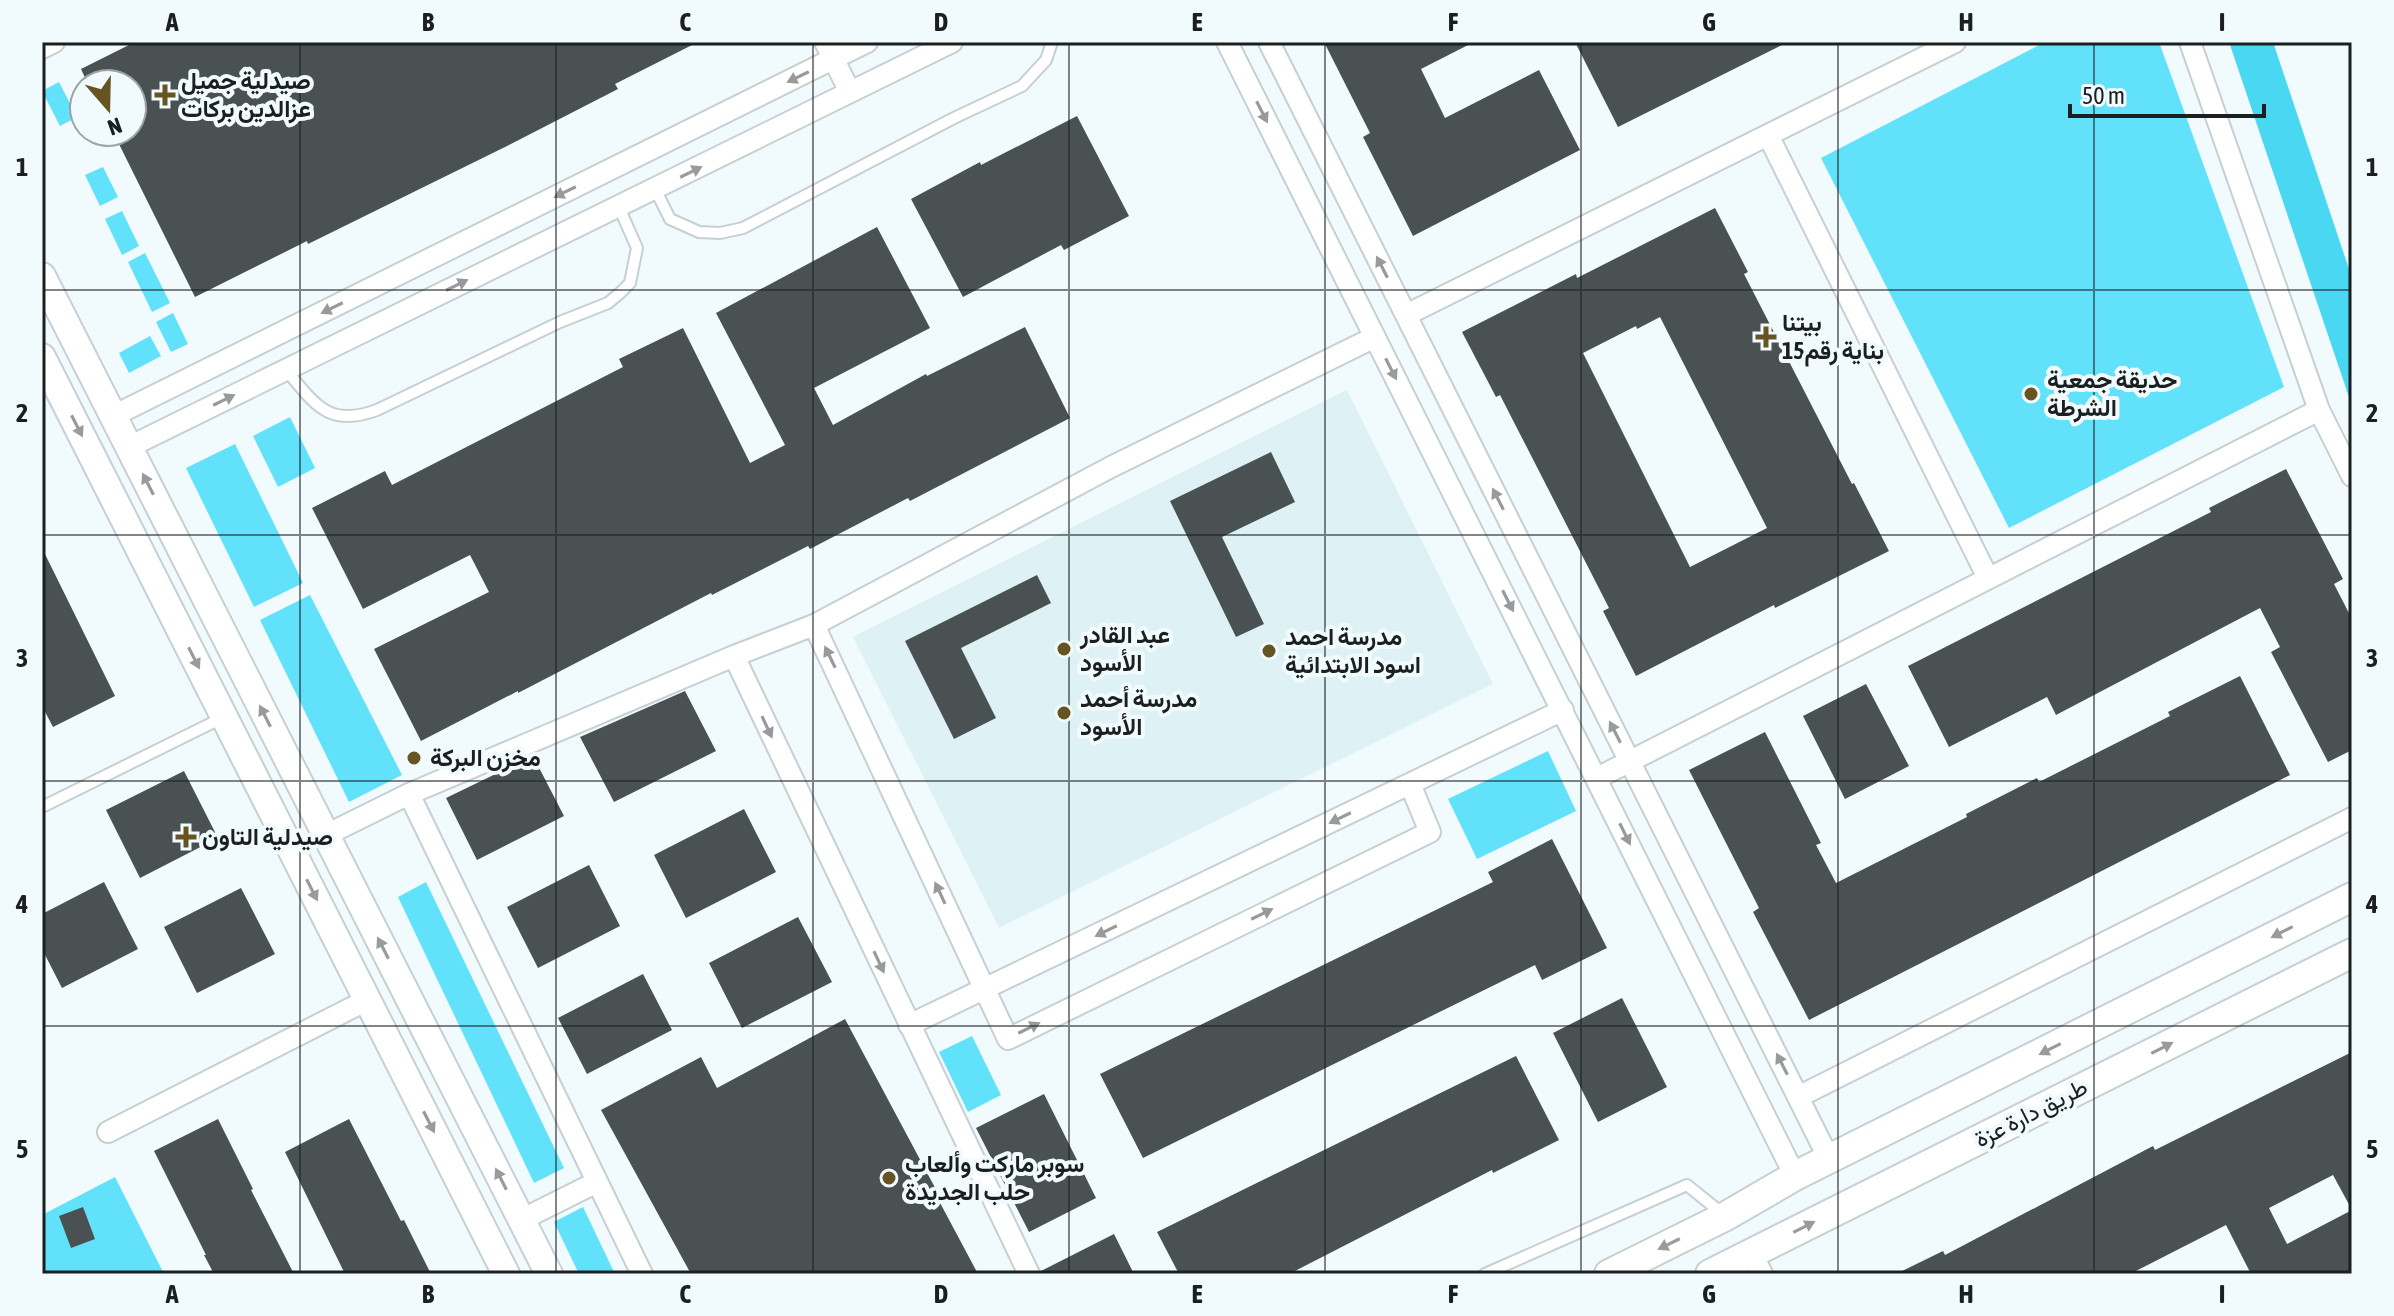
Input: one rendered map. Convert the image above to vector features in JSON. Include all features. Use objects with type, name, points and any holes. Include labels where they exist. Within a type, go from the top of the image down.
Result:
[{"type":"main road","points":[[1609,1274],[1726,1216],[1795,1176],[2352,897]]},
{"type":"main road","name":"طريق دارة عزة","points":[[1710,1274],[1757,1264],[2352,953]]},
{"type":"street","points":[[42,48],[54,42]]},
{"type":"street","points":[[113,416],[829,50],[867,42]]},
{"type":"street","points":[[129,447],[952,42]]},
{"type":"street","points":[[1227,42],[1795,1176]]},
{"type":"street","points":[[1269,42],[1829,1159]]},
{"type":"street","points":[[1406,315],[1955,42]]},
{"type":"street","points":[[2190,42],[2319,410],[2352,476]]},
{"type":"street","points":[[829,50],[850,92]]},
{"type":"street","points":[[1768,135],[1988,578]]},
{"type":"street","points":[[42,276],[549,1274]]},
{"type":"street","points":[[326,835],[409,794],[814,625],[1111,467],[1375,337]]},
{"type":"street","points":[[42,357],[506,1274]]},
{"type":"street","points":[[1597,778],[2319,410]]},
{"type":"street","points":[[814,625],[1008,1039],[1430,832],[1410,784]]},
{"type":"street","points":[[734,656],[1029,1274]]},
{"type":"street","points":[[909,1025],[1563,710]]},
{"type":"street","points":[[409,794],[642,1274]]},
{"type":"street","points":[[1798,1097],[2352,818]]},
{"type":"street","points":[[108,1132],[367,1000]]},
{"type":"street","points":[[521,1220],[597,1182]]},
{"type":"lane","points":[[655,189],[670,219],[699,232],[720,233],[743,228],[1022,86],[1046,60],[1052,42]]},
{"type":"lane","points":[[286,370],[324,410],[339,416],[358,417],[560,322],[608,303],[630,283],[637,248],[618,205]]},
{"type":"lane","points":[[42,807],[224,717]]},
{"type":"lane","points":[[1485,1274],[1687,1185],[1726,1216]]},
{"type":"shaded area","points":[[2045,42],[2159,42],[2284,387],[2009,528],[1821,158]]},
{"type":"shaded area","points":[[2229,42],[2273,42],[2352,278],[2352,406]]},
{"type":"shaded area","points":[[59,82],[68,100],[68,122],[60,126],[42,91]]},
{"type":"shaded area","points":[[103,167],[118,197],[100,206],[85,175]]},
{"type":"shaded area","points":[[122,211],[139,246],[122,255],[105,219]]},
{"type":"shaded area","points":[[145,253],[170,303],[152,312],[128,262]]},
{"type":"shaded area","points":[[173,313],[188,344],[171,352],[156,322]]},
{"type":"shaded area","points":[[150,336],[161,356],[129,373],[119,353]]},
{"type":"shaded area","points":[[1347,390],[1493,684],[999,928],[853,637]]},
{"type":"shaded area","points":[[290,417],[315,468],[278,487],[253,436]]},
{"type":"shaded area","points":[[235,444],[303,583],[254,607],[186,468]]},
{"type":"shaded area","points":[[310,595],[402,775],[349,802],[260,620]]},
{"type":"shaded area","points":[[1548,751],[1576,811],[1477,859],[1448,799]]},
{"type":"shaded area","points":[[426,882],[564,1168],[534,1183],[398,897]]},
{"type":"shaded area","points":[[972,1036],[1001,1095],[968,1112],[939,1052]]},
{"type":"shaded area","points":[[115,1177],[164,1274],[42,1274],[42,1215]]},
{"type":"shaded area","points":[[583,1207],[615,1274],[579,1274],[554,1222]]},
{"type":"building","points":[[135,42],[698,42],[615,84],[618,89],[505,147],[195,297],[121,148],[148,148],[148,68],[83,68]]},
{"type":"building","points":[[1324,42],[1474,42],[1421,69],[1445,118],[1539,70],[1580,150],[1413,236],[1363,137],[1370,133]]},
{"type":"building","points":[[1575,42],[1788,42],[1618,127]]},
{"type":"building","points":[[1077,116],[1129,216],[1064,250],[1061,245],[963,297],[911,199]]},
{"type":"building","points":[[1715,208],[1748,272],[1744,274],[1889,551],[1775,608],[1774,605],[1636,676],[1603,611],[1609,608],[1500,395],[1496,397],[1462,332],[1576,274],[1577,278]],"holes":[[[1660,317],[1767,528],[1690,567],[1583,353]]]},
{"type":"building","points":[[877,227],[930,328],[814,388],[833,425],[926,374],[1025,327],[1070,418],[910,501],[908,498],[810,549],[808,546],[711,593],[421,741],[374,649],[489,592],[470,555],[363,609],[312,508],[385,471],[392,485],[623,367],[619,359],[683,328],[750,463],[785,445],[716,313]]},
{"type":"building","points":[[1271,452],[1295,502],[1222,537],[1264,624],[1236,637],[1170,501]]},
{"type":"building","points":[[2286,469],[2343,579],[2334,584],[2352,619],[2352,750],[2328,762],[2271,652],[2280,647],[2260,608],[2056,715],[2047,697],[1949,747],[1908,666],[2211,512],[2209,508]]},
{"type":"building","points":[[42,548],[115,696],[53,727],[42,706]]},
{"type":"building","points":[[1037,575],[1051,603],[961,648],[996,718],[954,739],[905,641]]},
{"type":"building","points":[[2240,676],[2290,775],[1809,1020],[1753,912],[1759,908],[1689,770],[1765,732],[1821,843],[1816,845],[1836,883],[2037,778],[2039,782],[2170,716],[2168,712]]},
{"type":"building","points":[[1866,684],[1909,766],[1845,799],[1803,716]]},
{"type":"building","points":[[685,691],[716,751],[614,802],[580,737]]},
{"type":"building","points":[[533,756],[564,816],[477,860],[446,798]]},
{"type":"building","points":[[184,771],[218,838],[140,878],[106,810]]},
{"type":"building","points":[[744,809],[776,872],[686,918],[654,855]]},
{"type":"building","points":[[1552,839],[1607,948],[1542,980],[1535,965],[1143,1158],[1100,1074],[1493,882],[1488,872]]},
{"type":"building","points":[[589,865],[620,926],[538,968],[507,907]]},
{"type":"building","points":[[104,882],[138,949],[62,988],[42,949],[42,914]]},
{"type":"building","points":[[241,888],[275,954],[197,993],[164,927]]},
{"type":"building","points":[[798,917],[832,982],[742,1028],[709,963]]},
{"type":"building","points":[[643,974],[672,1030],[587,1074],[558,1018]]},
{"type":"building","points":[[1622,998],[1667,1087],[1598,1122],[1553,1033]]},
{"type":"building","points":[[845,1019],[978,1274],[691,1274],[601,1110],[701,1057],[717,1088]]},
{"type":"building","points":[[2352,1052],[2352,1210],[2352,1274],[2251,1274],[2226,1225],[2130,1274],[1896,1274],[1943,1251],[1945,1255],[2153,1146],[2155,1150]],"holes":[[[2333,1175],[2352,1210],[2287,1244],[2269,1208]]]},
{"type":"building","points":[[1516,1056],[1559,1140],[1493,1173],[1492,1170],[1289,1274],[1179,1274],[1157,1232]]},
{"type":"building","points":[[1044,1094],[1096,1198],[1029,1232],[976,1128]]},
{"type":"building","points":[[218,1119],[294,1274],[214,1274],[204,1255],[154,1151]]},
{"type":"building","points":[[349,1119],[431,1274],[345,1274],[285,1152]]},
{"type":"building","points":[[83,1207],[95,1239],[71,1248],[59,1216]]},
{"type":"building","points":[[1114,1234],[1134,1274],[1042,1274],[1041,1271]]},
{"type":"place","name":"صيدلية جميل عزالدين بركات","points":[[165,95]]},
{"type":"place","name":"بيتنا بناية رقم15","points":[[1766,337]]},
{"type":"place","name":"حديقة جمعية الشرطة","points":[[2031,394]]},
{"type":"place","name":"عبد القادر الأسود","points":[[1064,649]]},
{"type":"place","name":"مدرسة احمد اسود الابتدائية","points":[[1269,651]]},
{"type":"place","name":"مدرسة أحمد الأسود","points":[[1064,713]]},
{"type":"place","name":"مخزن البركة","points":[[414,758]]},
{"type":"place","name":"صيدلية التاون","points":[[186,837]]},
{"type":"place","name":"سوبر ماركت وألعاب حلب الجديدة","points":[[889,1178]]}]
